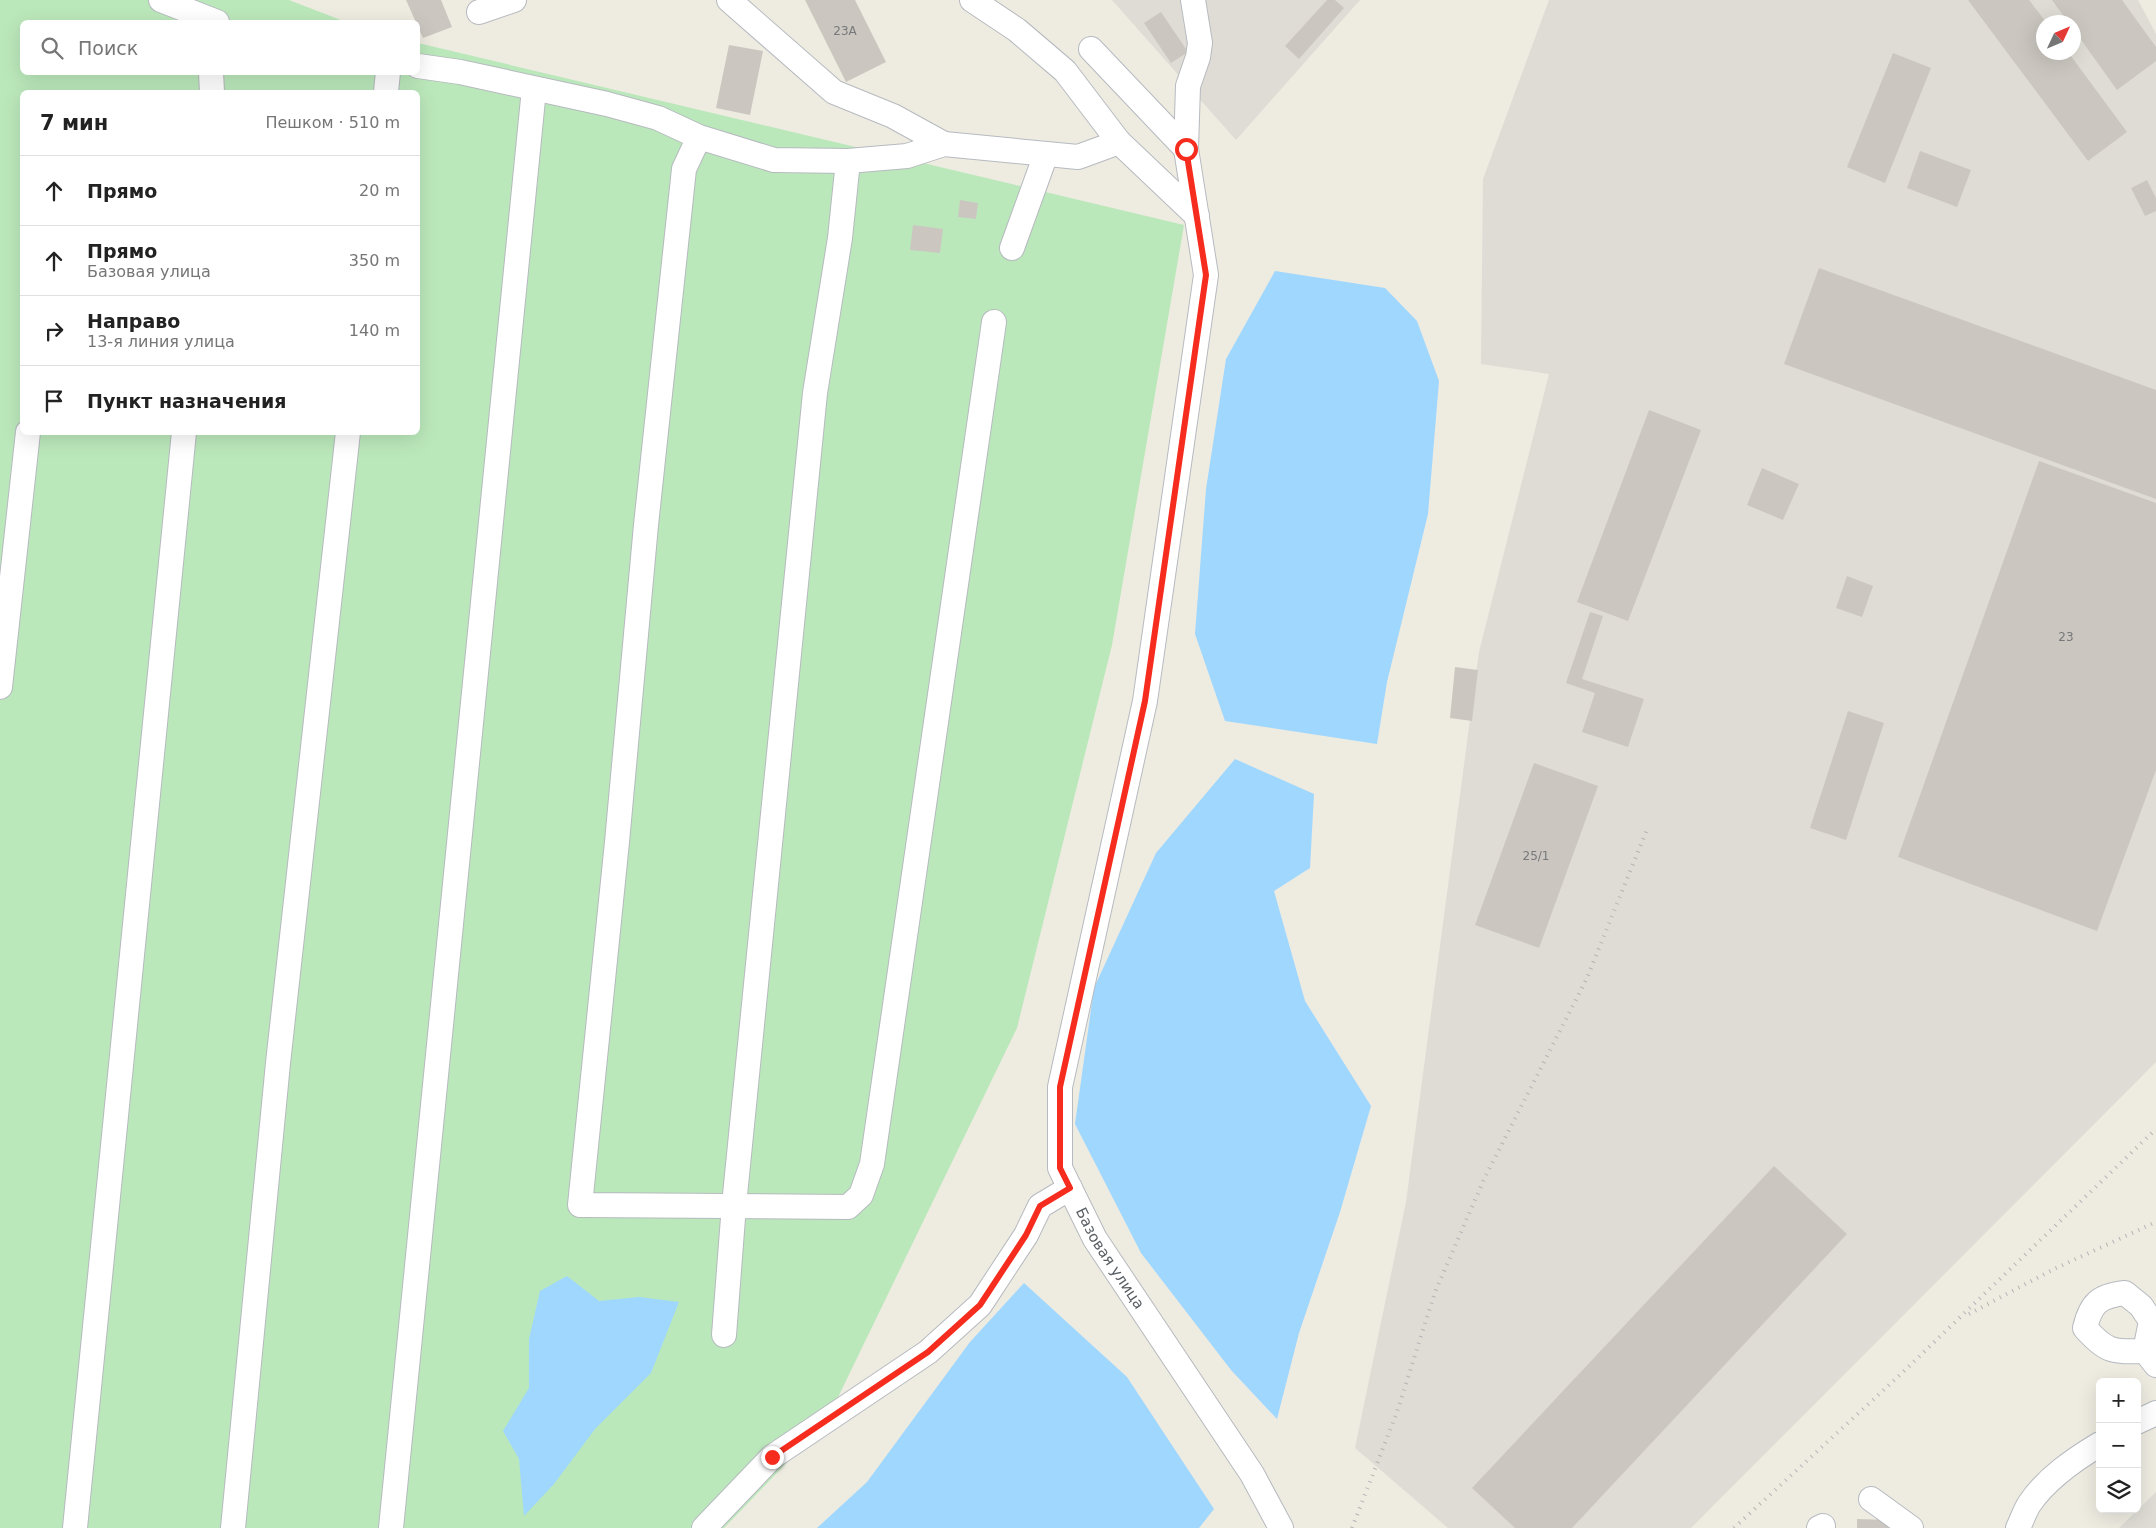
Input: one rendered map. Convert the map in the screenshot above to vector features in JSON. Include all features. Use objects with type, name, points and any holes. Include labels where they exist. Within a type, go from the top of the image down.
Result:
[{"type":"street","points":[[161,0],[207,20]]},
{"type":"street","points":[[479,12],[514,0]]},
{"type":"street","points":[[729,0],[834,92],[893,116],[944,144],[1078,157],[1119,142]]},
{"type":"street","points":[[972,0],[1017,30],[1065,71],[1119,142],[1197,216]]},
{"type":"street","name":"Базовая улица","points":[[1193,0],[1200,43],[1198,57],[1188,86],[1186,149],[1206,275],[1145,701],[1060,1087],[1060,1168],[1095,1239],[1252,1474],[1281,1528]]},
{"type":"street","points":[[1091,49],[1186,149]]},
{"type":"street","points":[[420,66],[460,72],[607,104],[658,118],[699,137],[774,160],[848,160],[907,156],[944,144]]},
{"type":"street","points":[[211,75],[212,90]]},
{"type":"street","points":[[386,90],[388,75]]},
{"type":"street","points":[[390,1528],[534,89]]},
{"type":"street","points":[[699,137],[684,170],[646,525],[617,842],[580,1205],[734,1205],[848,1208],[861,1194],[872,1164],[994,322]]},
{"type":"street","points":[[1012,248],[1046,154]]},
{"type":"street","points":[[724,1335],[734,1205],[815,393],[840,238],[848,160]]},
{"type":"street","points":[[0,687],[28,435]]},
{"type":"street","points":[[75,1528],[184,435]]},
{"type":"street","points":[[233,1528],[278,1063],[348,435]]},
{"type":"street","points":[[704,1528],[772,1457],[928,1352],[980,1305],[1026,1235],[1040,1206],[1070,1188]]},
{"type":"street","points":[[2141,1420],[2156,1413]]},
{"type":"street","points":[[2018,1528],[2030,1503],[2050,1481],[2081,1455],[2096,1446]]},
{"type":"street","points":[[1872,1499],[1911,1528]]},
{"type":"shaded area","points":[[1112,0],[1360,0],[1236,140]]},
{"type":"shaded area","points":[[1549,0],[2138,0],[2156,34],[2156,1062],[1691,1528],[1448,1528],[1355,1448],[1406,1202],[1479,652],[1549,374],[1481,364],[1483,179]]},
{"type":"shaded area","points":[[2156,1492],[2156,1528],[2119,1528],[2134,1513],[2141,1513],[2141,1507]]},
{"type":"green space","points":[[0,0],[289,0],[341,20],[20,20],[20,75],[420,75],[420,43],[1184,225],[1112,645],[1017,1028],[826,1422],[724,1528],[0,1528]]},
{"type":"water","points":[[1275,271],[1385,288],[1417,321],[1439,381],[1428,514],[1387,682],[1377,744],[1225,721],[1195,634],[1206,489],[1226,359]]},
{"type":"water","points":[[1235,759],[1314,794],[1310,868],[1274,891],[1305,1001],[1371,1106],[1340,1212],[1299,1333],[1277,1419],[1231,1370],[1141,1253],[1075,1124],[1094,988],[1156,853]]},
{"type":"water","points":[[567,1276],[599,1301],[639,1297],[679,1302],[651,1373],[595,1429],[554,1484],[524,1516],[519,1459],[503,1431],[529,1388],[529,1339],[540,1291]]},
{"type":"water","points":[[1024,1283],[1127,1377],[1214,1509],[1199,1528],[817,1528],[867,1482],[970,1342]]},
{"type":"building","points":[[406,0],[441,0],[452,27],[423,38],[420,31],[420,20],[415,20]]},
{"type":"building","points":[[805,0],[855,0],[886,62],[846,82]]},
{"type":"building","points":[[1327,0],[1335,0],[1344,8],[1299,59],[1285,46]]},
{"type":"building","points":[[1968,0],[2029,0],[2041,15],[2036,15],[2036,60],[2074,60],[2127,132],[2088,161]]},
{"type":"building","points":[[2052,0],[2122,0],[2156,47],[2156,61],[2117,90],[2081,40],[2081,15],[2063,15]]},
{"type":"building","points":[[1161,12],[1188,52],[1171,63],[1144,23]]},
{"type":"building","points":[[729,45],[763,51],[750,115],[716,108]]},
{"type":"building","points":[[1893,53],[1931,68],[1885,183],[1847,167]]},
{"type":"building","points":[[1920,151],[1971,170],[1957,207],[1907,188]]},
{"type":"building","points":[[2147,180],[2156,198],[2156,211],[2145,216],[2131,188]]},
{"type":"building","points":[[960,200],[978,203],[976,219],[958,217]]},
{"type":"building","points":[[913,225],[943,229],[940,253],[910,250]]},
{"type":"building","points":[[1819,268],[2156,390],[2156,499],[1784,364]]},
{"type":"building","points":[[1649,410],[1701,430],[1628,621],[1577,602]]},
{"type":"building","points":[[2039,461],[2156,503],[2156,770],[2097,931],[1898,857]]},
{"type":"building","points":[[1762,468],[1799,484],[1783,520],[1747,505]]},
{"type":"building","points":[[1847,576],[1873,586],[1862,617],[1836,608]]},
{"type":"building","points":[[1590,612],[1603,616],[1582,679],[1644,699],[1628,747],[1582,732],[1595,693],[1566,683]]},
{"type":"building","points":[[1455,667],[1478,670],[1472,721],[1450,718]]},
{"type":"building","points":[[1848,711],[1884,723],[1846,840],[1810,828]]},
{"type":"building","points":[[1534,763],[1598,786],[1539,948],[1475,925]]},
{"type":"building","points":[[1774,1166],[1847,1234],[1572,1528],[1515,1528],[1472,1488]]},
{"type":"building","points":[[1857,1519],[1888,1520],[1888,1528],[1857,1528]]},
{"type":"railway","points":[[1352,1528],[1397,1412],[1435,1292],[1485,1177],[1587,978],[1648,827]]},
{"type":"railway","points":[[1734,1528],[1901,1374],[2156,1129]]},
{"type":"railway","points":[[1969,1314],[2052,1270],[2156,1222]]},
{"type":"route","points":[[772,1457],[928,1352],[980,1305],[1026,1235],[1040,1206],[1070,1188],[1060,1168],[1060,1087],[1145,701],[1206,275],[1186,149]]}]
